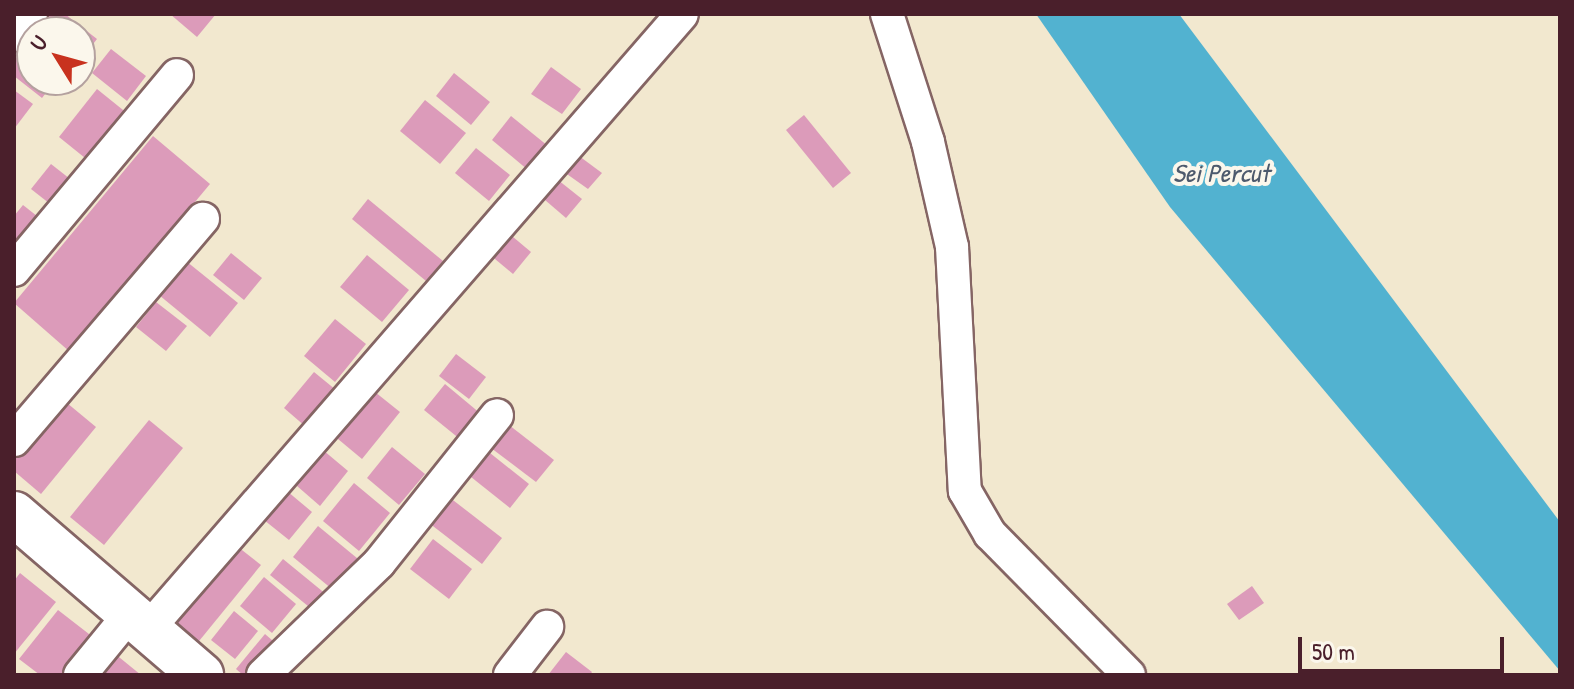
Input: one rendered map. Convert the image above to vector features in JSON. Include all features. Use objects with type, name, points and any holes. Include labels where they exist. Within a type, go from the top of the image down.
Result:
[{"type":"street","points":[[14,35],[31,14]]},
{"type":"street","points":[[80,675],[139,622],[682,14]]},
{"type":"street","points":[[887,14],[928,142],[952,247],[965,491],[990,534],[1129,675]]},
{"type":"street","points":[[14,270],[177,75]]},
{"type":"street","points":[[14,440],[203,219]]},
{"type":"street","points":[[263,675],[379,563],[497,415]]},
{"type":"street","points":[[14,514],[201,675]]},
{"type":"street","points":[[510,675],[547,627]]},
{"type":"water","name":"Sei Percut","points":[[1036,14],[1179,14],[1560,522],[1560,671],[1170,207]]},
{"type":"building","points":[[65,14],[68,16],[42,16]]},
{"type":"building","points":[[170,14],[216,14],[197,37]]},
{"type":"building","points":[[111,49],[146,76],[127,101],[96,76],[96,68]]},
{"type":"building","points":[[551,67],[581,89],[562,114],[531,94]]},
{"type":"building","points":[[454,73],[490,102],[471,125],[436,96]]},
{"type":"building","points":[[14,90],[16,96],[22,96],[33,104],[14,129]]},
{"type":"building","points":[[96,90],[128,114],[90,162],[59,137],[91,96],[96,96]]},
{"type":"building","points":[[425,100],[466,133],[440,164],[400,131]]},
{"type":"building","points":[[804,115],[851,173],[833,188],[786,130]]},
{"type":"building","points":[[511,116],[548,146],[528,170],[492,140]]},
{"type":"building","points":[[153,136],[210,184],[70,352],[14,303]]},
{"type":"building","points":[[476,148],[510,175],[489,201],[455,173]]},
{"type":"building","points":[[575,153],[602,173],[588,189],[564,172]]},
{"type":"building","points":[[51,164],[79,186],[59,211],[31,189]]},
{"type":"building","points":[[553,176],[582,199],[566,218],[538,194]]},
{"type":"building","points":[[368,199],[443,261],[426,281],[352,219]]},
{"type":"building","points":[[23,205],[42,220],[14,256],[14,216]]},
{"type":"building","points":[[501,227],[531,252],[513,274],[483,249]]},
{"type":"building","points":[[231,253],[262,278],[244,300],[213,275]]},
{"type":"building","points":[[367,255],[409,290],[382,322],[340,287]]},
{"type":"building","points":[[186,261],[238,303],[210,337],[159,295]]},
{"type":"building","points":[[156,302],[187,326],[166,351],[136,327]]},
{"type":"building","points":[[335,319],[366,344],[335,382],[304,356]]},
{"type":"building","points":[[456,354],[486,377],[469,399],[439,376]]},
{"type":"building","points":[[314,372],[336,390],[306,427],[284,408]]},
{"type":"building","points":[[445,384],[487,419],[466,444],[424,410]]},
{"type":"building","points":[[370,388],[400,412],[362,459],[332,434]]},
{"type":"building","points":[[61,398],[96,427],[41,494],[14,471],[14,455]]},
{"type":"building","points":[[149,420],[183,448],[104,545],[70,517]]},
{"type":"building","points":[[509,425],[554,460],[536,482],[491,448]]},
{"type":"building","points":[[317,445],[348,471],[320,506],[289,479]]},
{"type":"building","points":[[392,447],[425,474],[399,505],[367,478]]},
{"type":"building","points":[[485,449],[529,484],[510,508],[466,473]]},
{"type":"building","points":[[354,483],[390,513],[359,551],[323,521]]},
{"type":"building","points":[[287,491],[312,512],[289,540],[264,520]]},
{"type":"building","points":[[449,497],[502,538],[482,564],[429,523]]},
{"type":"building","points":[[318,526],[363,563],[338,594],[293,557]]},
{"type":"building","points":[[433,539],[472,569],[449,599],[410,569]]},
{"type":"building","points":[[233,543],[261,565],[195,646],[167,623]]},
{"type":"building","points":[[283,559],[327,595],[314,611],[270,575]]},
{"type":"building","points":[[20,573],[56,602],[14,654],[14,581]]},
{"type":"building","points":[[264,577],[296,604],[272,633],[240,606]]},
{"type":"building","points":[[1252,586],[1264,603],[1239,620],[1227,604]]},
{"type":"building","points":[[58,610],[98,641],[71,675],[40,675],[19,659]]},
{"type":"building","points":[[234,611],[258,631],[235,659],[211,640]]},
{"type":"building","points":[[265,634],[280,647],[258,675],[243,675],[236,669]]},
{"type":"building","points":[[566,652],[592,672],[590,675],[548,675]]},
{"type":"building","points":[[114,653],[141,675],[97,675]]}]
